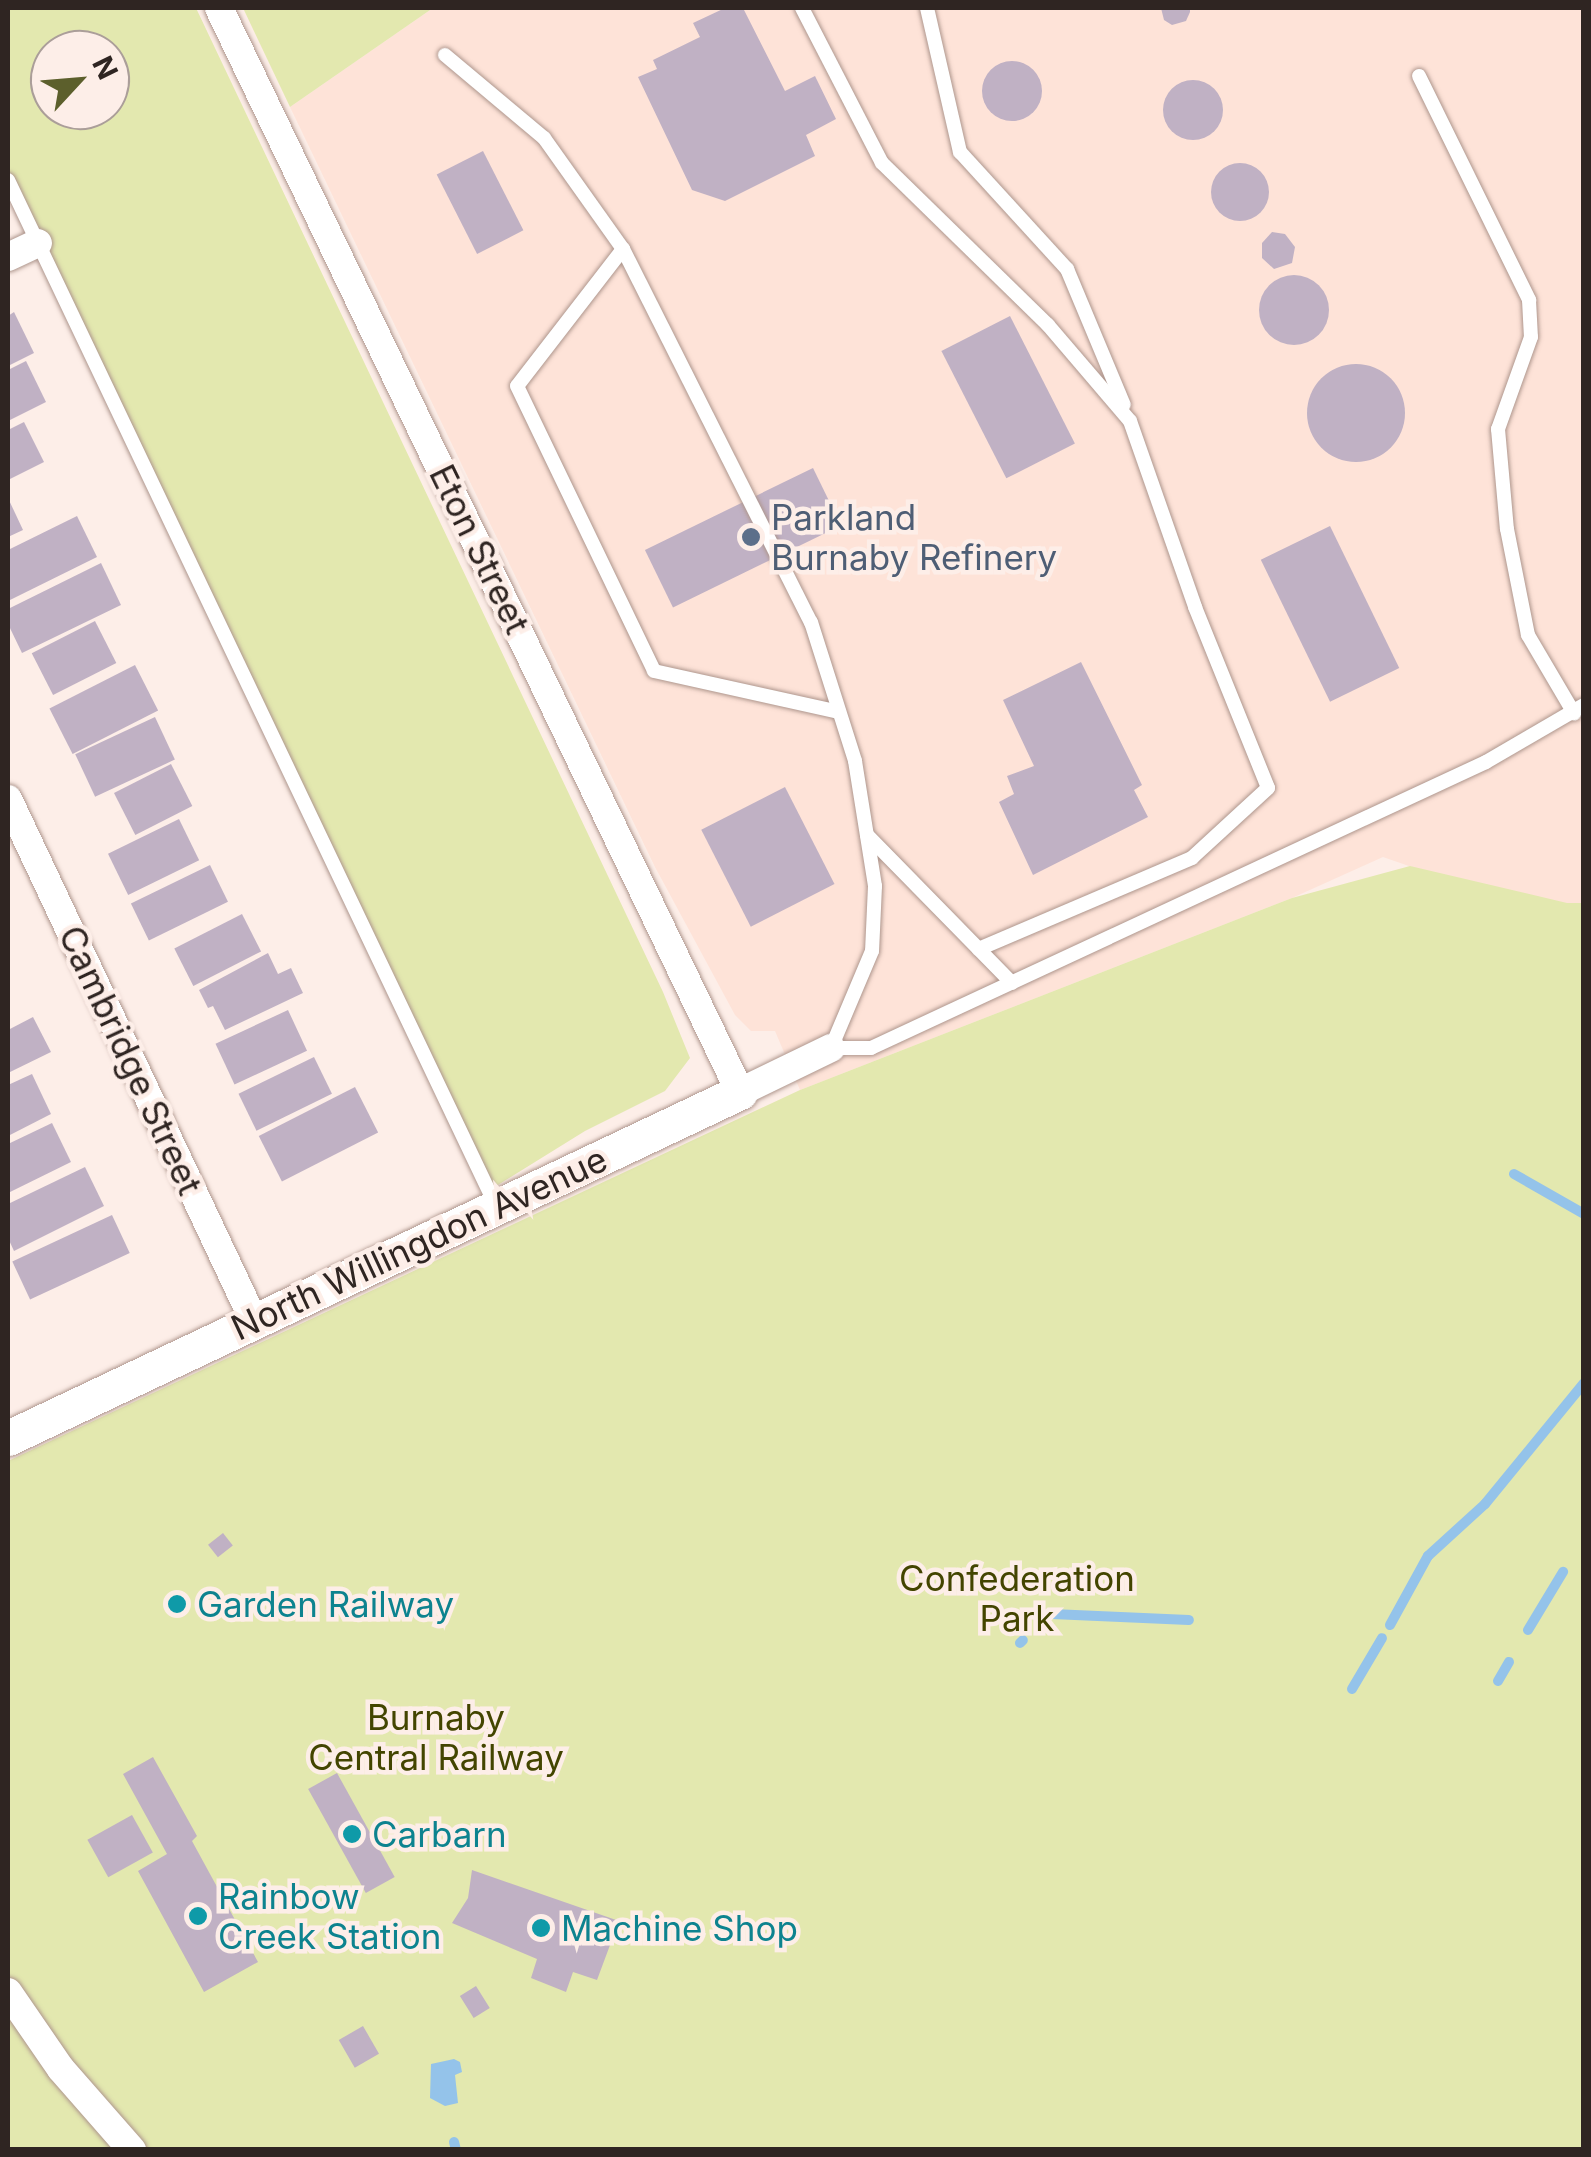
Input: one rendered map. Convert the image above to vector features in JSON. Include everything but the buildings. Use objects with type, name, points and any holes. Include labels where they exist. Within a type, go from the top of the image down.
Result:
[{"type":"street","name":"Eton Street","points":[[219,8],[740,1092]]},
{"type":"street","points":[[8,258],[38,242]]},
{"type":"street","name":"Cambridge Street","points":[[8,799],[254,1321]]},
{"type":"street","name":"North Willingdon Avenue","points":[[10,1432],[831,1048]]},
{"type":"street","points":[[8,1992],[61,2069],[132,2150]]},
{"type":"lane","points":[[802,8],[882,162],[1048,325],[1130,421]]},
{"type":"lane","points":[[927,8],[960,152],[1067,269],[1130,421],[1195,606],[1268,788],[1192,858],[979,950]]},
{"type":"lane","points":[[445,56],[544,138],[623,249],[812,622],[855,760],[875,886],[872,952],[831,1048],[871,1048],[1486,762],[1579,709],[1528,635],[1507,529],[1498,429],[1531,337],[1528,300],[1419,76]]},
{"type":"lane","points":[[8,180],[496,1207]]},
{"type":"lane","points":[[623,249],[517,386],[654,671],[839,712]]},
{"type":"lane","points":[[866,835],[1012,983]]},
{"type":"shaded area","points":[[433,8],[1583,8],[1583,921],[1564,920],[1383,857],[1292,898],[800,1090],[775,1031],[751,1031],[735,1015],[655,867],[290,107]]},
{"type":"green space","points":[[8,8],[196,8],[663,992],[690,1058],[665,1091],[585,1131],[488,1191],[8,180]]},
{"type":"green space","points":[[243,8],[433,8],[290,107]]},
{"type":"green space","name":"Confederation Park","points":[[1410,866],[1567,903],[1583,903],[1583,2149],[8,2149],[8,1461],[800,1090],[1292,898]]},
{"type":"water","points":[[454,2059],[460,2062],[462,2072],[455,2075],[458,2103],[445,2106],[430,2098],[431,2064]]},
{"type":"waterway","points":[[1514,1174],[1584,1214]]},
{"type":"waterway","points":[[1390,1625],[1428,1556],[1485,1504],[1584,1383]]},
{"type":"waterway","points":[[1528,1630],[1563,1572]]},
{"type":"waterway","points":[[1052,1614],[1189,1620]]},
{"type":"waterway","points":[[1352,1689],[1382,1638]]},
{"type":"waterway","points":[[1020,1643],[1023,1640]]},
{"type":"waterway","points":[[1498,1681],[1509,1662]]},
{"type":"waterway","points":[[454,2142],[456,2150]]},
{"type":"place","name":"Parkland Burnaby Refinery","points":[[751,537]]},
{"type":"place","name":"Garden Railway","points":[[177,1604]]},
{"type":"place","name":"Carbarn","points":[[352,1834]]},
{"type":"place","name":"Rainbow Creek Station","points":[[198,1916]]},
{"type":"place","name":"Machine Shop","points":[[541,1928]]},
{"type":"park label","name":"Burnaby Central Railway","points":[[436,1737]]}]
